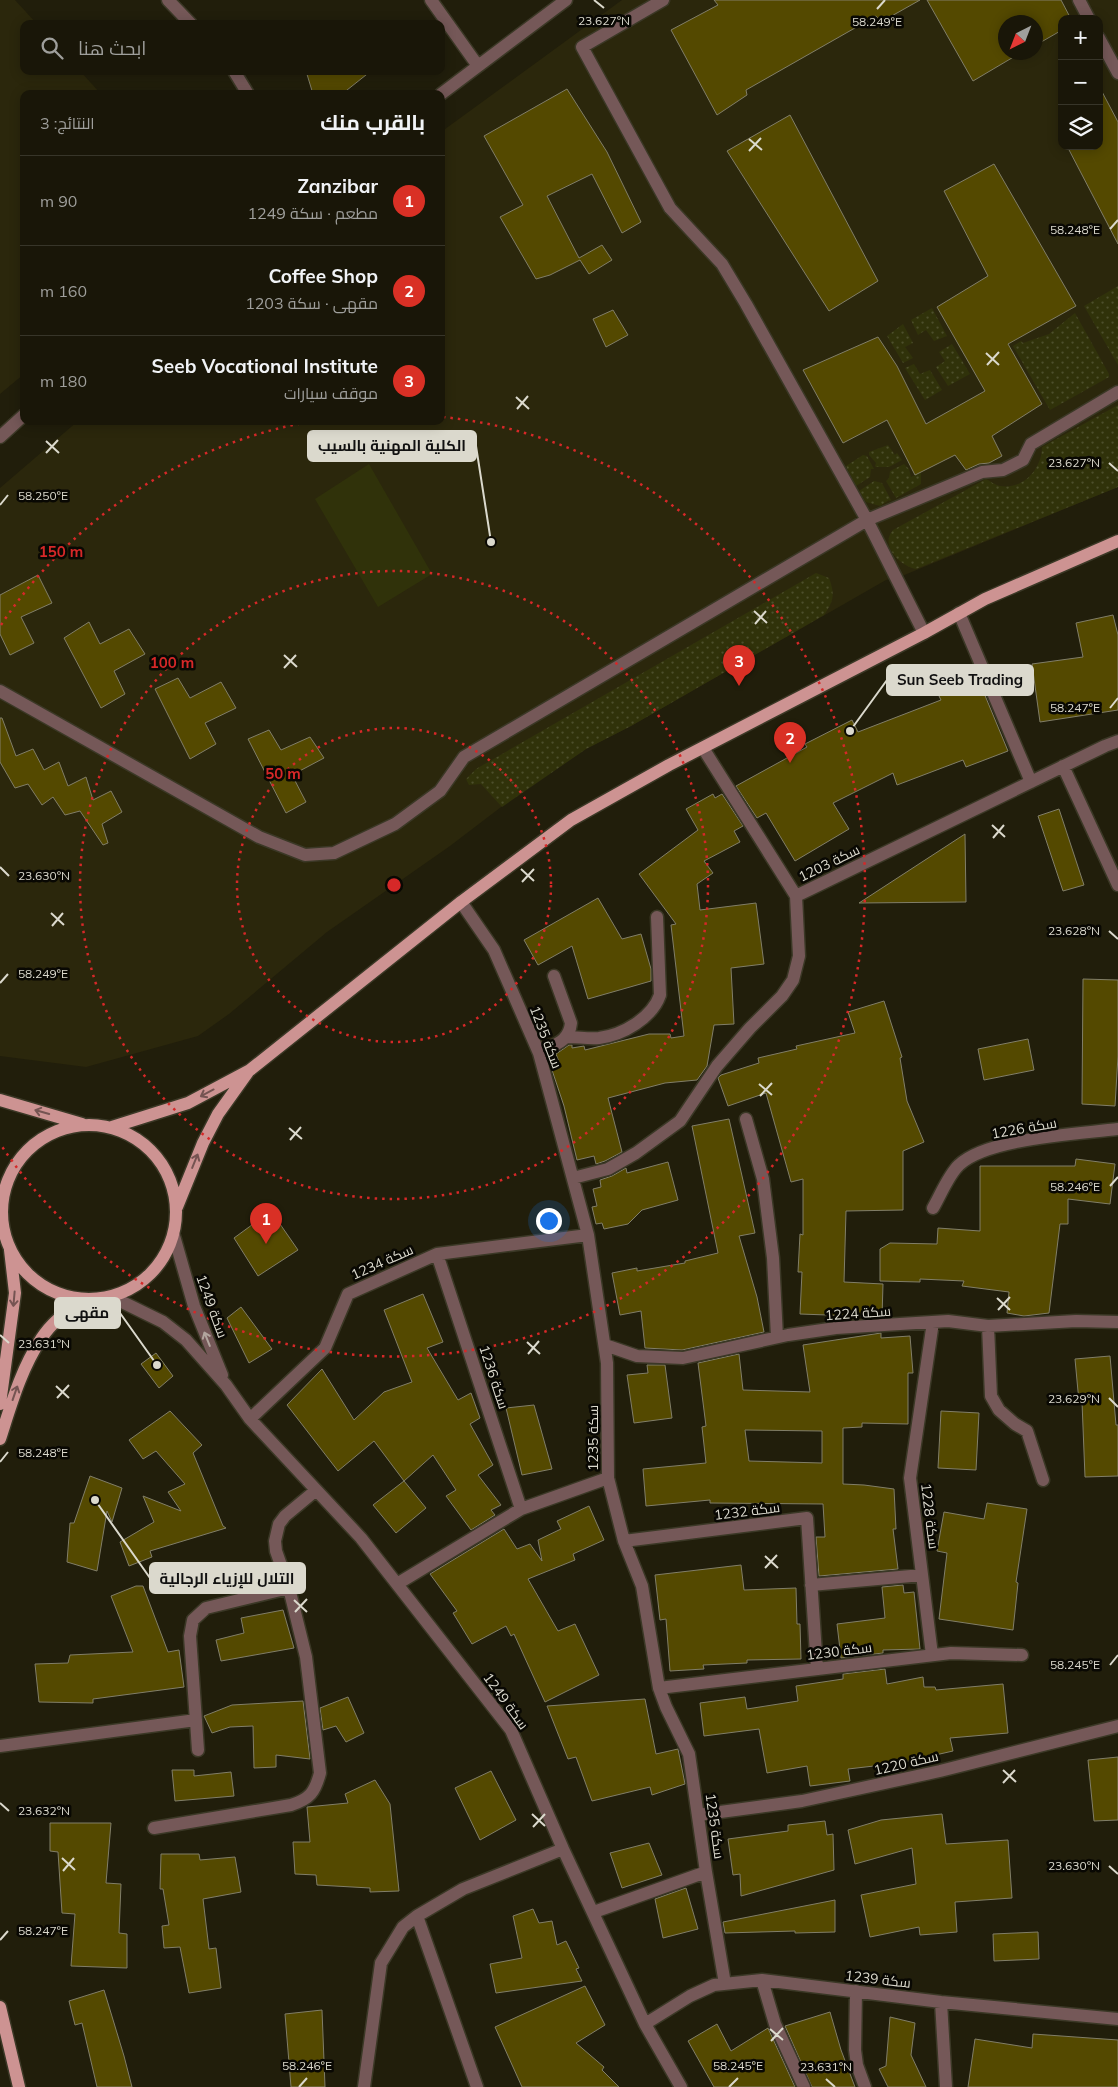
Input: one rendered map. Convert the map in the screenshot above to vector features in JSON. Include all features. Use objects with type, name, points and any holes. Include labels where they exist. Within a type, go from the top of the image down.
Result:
[{"type":"main road","points":[[112,1127],[188,1103],[250,1070],[461,902],[571,820],[703,748],[924,634],[985,599],[1118,541]]},
{"type":"main road","points":[[10,1250],[28,1274],[53,1292],[82,1300],[112,1297],[139,1284],[161,1263],[174,1236],[177,1206],[206,1136],[218,1114],[250,1070]]},
{"type":"main road","points":[[0,1100],[84,1124],[112,1127],[137,1138],[157,1156],[171,1180],[177,1206]]},
{"type":"main road","points":[[0,1404],[15,1293],[10,1250],[1,1219],[4,1191],[16,1164],[34,1144],[58,1130],[84,1124]]},
{"type":"main road","points":[[0,1439],[17,1387],[41,1339],[60,1317],[82,1300]]},
{"type":"main road","points":[[0,2007],[19,2087]]},
{"type":"street","points":[[168,0],[187,20]]},
{"type":"street","points":[[430,0],[445,20]]},
{"type":"street","points":[[445,91],[566,0]]},
{"type":"street","points":[[663,0],[582,47],[670,208],[722,264],[746,304],[867,520],[924,634]]},
{"type":"street","points":[[1079,0],[1087,15]]},
{"type":"street","points":[[445,21],[478,66]]},
{"type":"street","points":[[1103,45],[1118,73]]},
{"type":"street","points":[[236,75],[246,90]]},
{"type":"street","points":[[0,691],[259,837],[305,855],[334,853],[395,824],[440,791],[464,757],[867,520],[982,472],[1003,470],[1023,460],[1031,444],[1118,392]]},
{"type":"street","points":[[0,437],[20,419]]},
{"type":"street","points":[[959,613],[1031,782]]},
{"type":"street","name":"سكة 1203","points":[[573,1178],[608,1169],[636,1153],[680,1121],[717,1066],[750,1028],[782,996],[793,980],[800,956],[796,896],[1118,741]]},
{"type":"street","points":[[703,748],[796,896]]},
{"type":"street","points":[[1063,766],[1118,885]]},
{"type":"street","name":"سكة 1235","points":[[461,902],[494,950],[539,1053],[588,1235],[608,1363],[608,1478],[624,1542],[642,1586],[660,1688],[666,1707],[689,1754],[725,1984]]},
{"type":"street","points":[[539,1053],[568,1037],[599,1038],[622,1032],[650,1012],[657,1004],[660,995],[657,917]]},
{"type":"street","points":[[554,976],[571,1023],[568,1037]]},
{"type":"street","points":[[746,1119],[763,1179],[773,1258],[778,1338]]},
{"type":"street","name":"سكة 1226","points":[[933,1208],[958,1166],[977,1152],[1007,1144],[1118,1129]]},
{"type":"street","name":"سكة 1234","points":[[250,1419],[325,1348],[348,1294],[437,1254],[588,1235]]},
{"type":"street","name":"سكة 1249","points":[[174,1236],[194,1306],[226,1384]]},
{"type":"street","name":"سكة 1236","points":[[437,1254],[521,1509]]},
{"type":"street","name":"سكة 1249","points":[[112,1297],[163,1322],[186,1340],[226,1384],[250,1419],[315,1491],[361,1538],[511,1730],[563,1849],[645,2024],[681,2087]]},
{"type":"street","name":"سكة 1224","points":[[605,1345],[637,1356],[683,1358],[836,1328],[948,1321],[988,1326],[1076,1321],[1118,1322]]},
{"type":"street","name":"سكة 1228","points":[[932,1655],[910,1478],[933,1322]]},
{"type":"street","points":[[988,1326],[991,1396],[999,1410],[1015,1424],[1027,1431],[1042,1480]]},
{"type":"street","points":[[397,1584],[521,1509],[608,1478]]},
{"type":"street","points":[[154,1828],[291,1805],[303,1801],[316,1789],[320,1773],[306,1657],[289,1588],[276,1551],[276,1532],[285,1516],[315,1491]]},
{"type":"street","name":"سكة 1232","points":[[624,1542],[807,1518],[817,1669]]},
{"type":"street","points":[[811,1585],[922,1576]]},
{"type":"street","points":[[198,1750],[190,1636],[193,1620],[206,1608],[289,1588]]},
{"type":"street","name":"سكة 1230","points":[[660,1688],[951,1653],[1022,1655]]},
{"type":"street","points":[[0,1746],[196,1720]]},
{"type":"street","name":"سكة 1220","points":[[698,1816],[802,1801],[940,1771],[1118,1726]]},
{"type":"street","points":[[364,2087],[381,1963],[404,1927],[417,1916],[463,1889],[563,1849]]},
{"type":"street","points":[[594,1912],[706,1872]]},
{"type":"street","points":[[417,1916],[477,2087]]},
{"type":"street","points":[[762,1980],[775,2024],[804,2087]]},
{"type":"street","name":"سكة 1239","points":[[645,2024],[690,1996],[714,1985],[762,1980],[941,2002],[1118,2019]]},
{"type":"street","points":[[856,1992],[855,2050],[857,2065],[865,2087]]},
{"type":"street","points":[[941,2002],[946,2087]]},
{"type":"shaded area","points":[[0,0],[15,0],[33,20],[20,20],[20,75],[84,75],[97,90],[20,90],[20,377],[0,394]]},
{"type":"shaded area","points":[[622,0],[1118,0],[1118,487],[902,576],[886,580],[631,726],[586,749],[513,798],[450,846],[327,932],[229,1014],[198,1036],[86,1067],[0,1056],[0,488],[73,425],[445,425],[445,129]]},
{"type":"shaded area","points":[[1118,286],[1118,365],[1084,306]]},
{"type":"shaded area","points":[[932,308],[947,336],[934,341],[926,330],[918,335],[911,320]]},
{"type":"shaded area","points":[[1075,313],[1109,377],[1050,410],[1013,346],[1021,341],[1023,343],[1049,334]]},
{"type":"shaded area","points":[[903,324],[913,343],[905,347],[913,358],[903,363],[887,336]]},
{"type":"shaded area","points":[[952,344],[970,374],[948,386],[936,367],[945,361],[939,352]]},
{"type":"shaded area","points":[[914,364],[920,374],[930,370],[942,390],[925,400],[905,368]]},
{"type":"shaded area","points":[[1118,405],[1118,487],[916,569],[898,560],[890,549],[889,536],[893,530],[986,479],[1000,486],[1017,485],[1035,470],[1039,463],[1042,447]]},
{"type":"shaded area","points":[[888,445],[895,455],[897,453],[902,460],[889,467],[876,467],[876,463],[869,455],[869,452]]},
{"type":"shaded area","points":[[863,455],[867,456],[874,469],[871,469],[870,477],[856,486],[846,466]]},
{"type":"shaded area","points":[[369,464],[432,574],[378,607],[315,499]]},
{"type":"shaded area","points":[[904,464],[909,469],[911,477],[921,472],[921,484],[896,498],[886,481],[889,478],[890,471]]},
{"type":"shaded area","points":[[874,481],[882,483],[891,500],[880,506],[866,502],[859,491]]},
{"type":"shaded area","points":[[816,573],[829,578],[832,589],[832,601],[824,615],[631,726],[586,749],[502,807],[481,784],[469,785],[466,779],[476,769]]},
{"type":"building","points":[[714,0],[920,0],[881,22],[876,16],[746,90],[747,95],[717,115],[671,30],[718,5]]},
{"type":"building","points":[[927,0],[1061,0],[1069,15],[1058,15],[1058,32],[1043,41],[1043,15],[998,15],[998,60],[1008,60],[973,81]]},
{"type":"building","points":[[307,75],[366,75],[347,90],[312,90]]},
{"type":"building","points":[[567,89],[607,152],[641,222],[622,233],[592,174],[547,196],[579,258],[602,245],[612,260],[589,274],[580,260],[550,275],[536,279],[500,217],[523,205],[484,136]]},
{"type":"building","points":[[1103,94],[1118,122],[1118,244],[1069,150],[1103,150]]},
{"type":"building","points":[[790,115],[878,281],[829,311],[727,151]]},
{"type":"building","points":[[994,164],[1076,306],[1008,344],[1042,404],[992,436],[1002,456],[989,463],[979,464],[966,470],[955,455],[915,475],[887,420],[843,443],[803,370],[878,337],[897,366],[926,424],[985,391],[937,307],[988,276],[944,191]]},
{"type":"building","points":[[613,310],[628,335],[606,347],[593,319]]},
{"type":"building","points":[[38,575],[52,603],[21,617],[34,643],[10,655],[0,634],[0,595]]},
{"type":"building","points":[[1113,615],[1118,635],[1118,710],[1040,722],[1032,664],[1083,657],[1076,623]]},
{"type":"building","points":[[89,622],[100,644],[129,629],[145,654],[114,671],[125,694],[101,708],[64,638]]},
{"type":"building","points":[[178,678],[190,698],[221,682],[236,708],[205,723],[216,744],[190,759],[155,689]]},
{"type":"building","points":[[979,681],[1008,751],[966,767],[963,760],[897,785],[893,773],[833,803],[849,829],[795,861],[766,813],[757,818],[736,786],[807,747],[805,744],[852,720],[858,732],[941,700],[939,696]]},
{"type":"building","points":[[0,718],[2,718],[16,756],[33,749],[44,770],[59,762],[68,786],[86,777],[93,800],[111,791],[122,812],[102,824],[108,843],[103,845],[80,811],[65,815],[53,797],[42,805],[28,784],[15,788],[0,762]]},
{"type":"building","points":[[269,730],[281,750],[310,737],[324,758],[292,775],[306,802],[286,813],[248,739]]},
{"type":"building","points":[[713,794],[715,798],[722,794],[743,826],[734,831],[740,842],[704,861],[713,873],[697,884],[700,910],[756,903],[764,964],[731,968],[734,1024],[714,1025],[707,1066],[697,1080],[665,1083],[608,1098],[622,1152],[596,1164],[594,1156],[577,1160],[564,1106],[550,1064],[559,1062],[556,1054],[569,1045],[572,1045],[572,1048],[584,1046],[585,1050],[649,1034],[670,1034],[671,1038],[684,1036],[671,925],[676,924],[639,874],[698,830],[686,809]]},
{"type":"building","points":[[1059,809],[1084,885],[1063,891],[1038,816]]},
{"type":"building","points":[[965,834],[966,902],[859,903]]},
{"type":"building","points":[[598,898],[622,939],[641,934],[651,969],[651,981],[588,999],[572,946],[538,965],[524,940]]},
{"type":"building","points":[[1083,979],[1118,980],[1118,1056],[1115,1106],[1082,1104]]},
{"type":"building","points":[[884,1001],[902,1057],[900,1058],[907,1101],[924,1142],[903,1151],[903,1210],[846,1211],[844,1282],[883,1284],[882,1317],[800,1314],[802,1272],[798,1272],[800,1234],[803,1235],[803,1179],[791,1182],[766,1093],[728,1106],[718,1078],[721,1075],[759,1063],[758,1058],[797,1049],[796,1046],[855,1033],[848,1012]]},
{"type":"building","points":[[1028,1039],[1034,1070],[984,1080],[978,1049]]},
{"type":"building","points":[[729,1119],[755,1233],[739,1236],[757,1297],[764,1332],[682,1350],[645,1348],[641,1311],[620,1315],[612,1273],[637,1268],[637,1271],[685,1263],[685,1261],[718,1253],[692,1126]]},
{"type":"building","points":[[1076,1159],[1115,1164],[1110,1204],[1068,1199],[1068,1224],[1060,1224],[1049,1313],[1024,1316],[1007,1313],[1009,1292],[962,1286],[964,1281],[920,1279],[920,1282],[880,1281],[880,1249],[890,1243],[937,1244],[938,1228],[980,1231],[980,1166],[1075,1166]]},
{"type":"building","points":[[668,1162],[678,1200],[642,1210],[628,1224],[604,1229],[602,1223],[596,1224],[592,1207],[597,1206],[593,1189],[601,1187],[600,1180],[626,1168],[627,1173]]},
{"type":"building","points":[[271,1211],[298,1250],[258,1276],[234,1238]]},
{"type":"building","points":[[423,1294],[443,1342],[427,1348],[458,1400],[471,1393],[480,1418],[470,1424],[493,1465],[478,1475],[501,1505],[491,1510],[495,1515],[471,1530],[446,1496],[456,1490],[433,1455],[404,1481],[374,1441],[338,1471],[287,1405],[322,1369],[354,1420],[384,1392],[412,1382],[384,1310]]},
{"type":"building","points":[[241,1307],[272,1349],[249,1363],[227,1318]]},
{"type":"building","points":[[881,1333],[881,1338],[910,1336],[913,1373],[908,1373],[908,1424],[862,1423],[862,1427],[843,1428],[843,1484],[894,1489],[896,1529],[893,1529],[898,1569],[819,1576],[816,1537],[825,1537],[823,1504],[710,1503],[710,1500],[646,1506],[643,1469],[706,1463],[702,1427],[706,1426],[698,1363],[739,1354],[743,1390],[810,1392],[803,1345]],"holes":[[[745,1430],[822,1431],[822,1463],[749,1461]]]},
{"type":"building","points":[[156,1353],[173,1376],[159,1388],[141,1364]]},
{"type":"building","points":[[1110,1356],[1116,1425],[1118,1425],[1118,1476],[1085,1477],[1082,1402],[1079,1402],[1075,1359]]},
{"type":"building","points":[[647,1365],[665,1365],[672,1418],[634,1423],[627,1375],[648,1373]]},
{"type":"building","points":[[534,1405],[552,1469],[522,1475],[506,1408]]},
{"type":"building","points":[[170,1411],[202,1445],[193,1453],[223,1526],[226,1528],[150,1551],[152,1557],[129,1566],[120,1542],[154,1522],[143,1496],[181,1511],[168,1492],[185,1484],[156,1451],[143,1459],[129,1440]]},
{"type":"building","points":[[941,1411],[979,1413],[976,1470],[938,1468]]},
{"type":"building","points":[[90,1476],[122,1488],[112,1522],[107,1511],[97,1571],[67,1562],[70,1523],[74,1523]]},
{"type":"building","points":[[404,1481],[426,1508],[396,1533],[373,1505]]},
{"type":"building","points":[[987,1503],[1027,1509],[1016,1582],[1018,1583],[1013,1630],[939,1619],[947,1553],[937,1551],[944,1512],[984,1519]]},
{"type":"building","points":[[589,1506],[604,1540],[573,1554],[575,1560],[528,1579],[558,1631],[575,1624],[599,1675],[545,1702],[514,1634],[511,1636],[506,1626],[472,1644],[453,1613],[457,1611],[430,1574],[504,1529],[517,1549],[530,1544],[542,1561],[538,1540],[561,1529],[557,1521]]},
{"type":"building","points":[[741,1565],[744,1590],[796,1588],[797,1624],[800,1624],[801,1659],[747,1660],[747,1663],[703,1665],[704,1669],[670,1671],[666,1619],[660,1620],[655,1575]]},
{"type":"building","points":[[903,1585],[904,1593],[914,1592],[920,1649],[883,1650],[883,1653],[841,1658],[837,1624],[885,1618],[882,1587]]},
{"type":"building","points":[[136,1586],[143,1586],[168,1652],[179,1650],[184,1687],[93,1699],[93,1703],[39,1702],[35,1664],[68,1663],[70,1655],[133,1652],[111,1596]]},
{"type":"building","points":[[283,1610],[294,1648],[221,1661],[216,1640],[244,1633],[241,1618]]},
{"type":"building","points":[[885,1669],[887,1684],[923,1677],[924,1687],[935,1687],[936,1690],[1003,1684],[1008,1733],[950,1738],[953,1751],[900,1763],[848,1769],[850,1781],[810,1786],[807,1766],[767,1773],[759,1729],[704,1736],[700,1703],[745,1697],[747,1709],[798,1701],[796,1686],[843,1679],[843,1674]]},
{"type":"building","points":[[348,1697],[364,1733],[346,1742],[336,1726],[323,1730],[320,1708]]},
{"type":"building","points":[[645,1699],[656,1754],[678,1749],[685,1784],[652,1795],[650,1787],[592,1801],[576,1757],[568,1759],[547,1706]]},
{"type":"building","points":[[303,1701],[310,1759],[276,1755],[276,1767],[254,1768],[253,1726],[230,1727],[212,1733],[204,1716],[232,1705]]},
{"type":"building","points":[[1118,1757],[1118,1820],[1094,1821],[1088,1760]]},
{"type":"building","points":[[172,1770],[194,1770],[194,1776],[231,1772],[234,1796],[175,1801]]},
{"type":"building","points":[[491,1771],[516,1820],[480,1840],[455,1788]]},
{"type":"building","points":[[375,1780],[390,1804],[399,1891],[370,1892],[370,1888],[317,1885],[316,1875],[295,1874],[293,1842],[310,1842],[307,1807],[348,1803],[345,1794]]},
{"type":"building","points":[[942,1814],[946,1844],[1008,1840],[1012,1898],[955,1902],[957,1932],[920,1935],[919,1927],[870,1937],[861,1895],[916,1884],[912,1848],[855,1864],[848,1830],[881,1820]]},
{"type":"building","points":[[825,1821],[827,1835],[833,1834],[834,1870],[741,1896],[740,1874],[733,1875],[728,1839],[788,1831],[788,1825]]},
{"type":"building","points":[[50,1823],[111,1823],[106,1883],[121,1884],[119,1933],[127,1934],[127,1968],[71,1966],[75,1914],[62,1913],[58,1852],[50,1851]]},
{"type":"building","points":[[649,1843],[662,1875],[622,1888],[610,1853]]},
{"type":"building","points":[[161,1854],[199,1854],[200,1860],[235,1857],[241,1892],[203,1899],[209,1949],[216,1948],[221,1988],[189,1993],[180,1947],[164,1948],[162,1926],[169,1925],[163,1889],[160,1889]]},
{"type":"building","points":[[686,1888],[698,1929],[663,1938],[655,1899]]},
{"type":"building","points":[[835,1900],[835,1932],[725,1933],[723,1922]]},
{"type":"building","points":[[533,1909],[539,1923],[552,1921],[557,1945],[566,1941],[579,1968],[576,1969],[582,1981],[496,1993],[490,1964],[522,1958],[513,1916]]},
{"type":"building","points":[[1038,1932],[1039,1959],[994,1961],[993,1934]]},
{"type":"building","points":[[585,1986],[605,2025],[576,2043],[604,2067],[602,2070],[619,2087],[522,2087],[495,2027]]},
{"type":"building","points":[[104,1990],[132,2087],[97,2087],[82,2023],[75,2025],[69,2001]]},
{"type":"building","points":[[322,2010],[325,2087],[291,2087],[285,2014]]},
{"type":"building","points":[[830,2012],[841,2050],[855,2087],[812,2087],[785,2026]]},
{"type":"building","points":[[890,2017],[915,2023],[911,2055],[926,2087],[888,2087],[879,2069],[886,2066]]},
{"type":"building","points":[[717,2024],[731,2051],[768,2028],[795,2087],[714,2087],[688,2041]]},
{"type":"building","points":[[1033,2034],[1118,2040],[1118,2087],[968,2087],[975,2039],[1032,2048]]},
{"type":"place","name":"الكلية المهنية بالسيب","points":[[491,542]]},
{"type":"place","name":"Seeb Vocational Institute","points":[[739,686]]},
{"type":"place","name":"Sun Seeb Trading","points":[[850,731]]},
{"type":"place","name":"Coffee Shop","points":[[790,763]]},
{"type":"place","name":"Zanzibar","points":[[266,1244]]},
{"type":"place","name":"مقهى","points":[[157,1365]]},
{"type":"place","name":"التلال للإزياء الرجالية","points":[[95,1500]]}]
